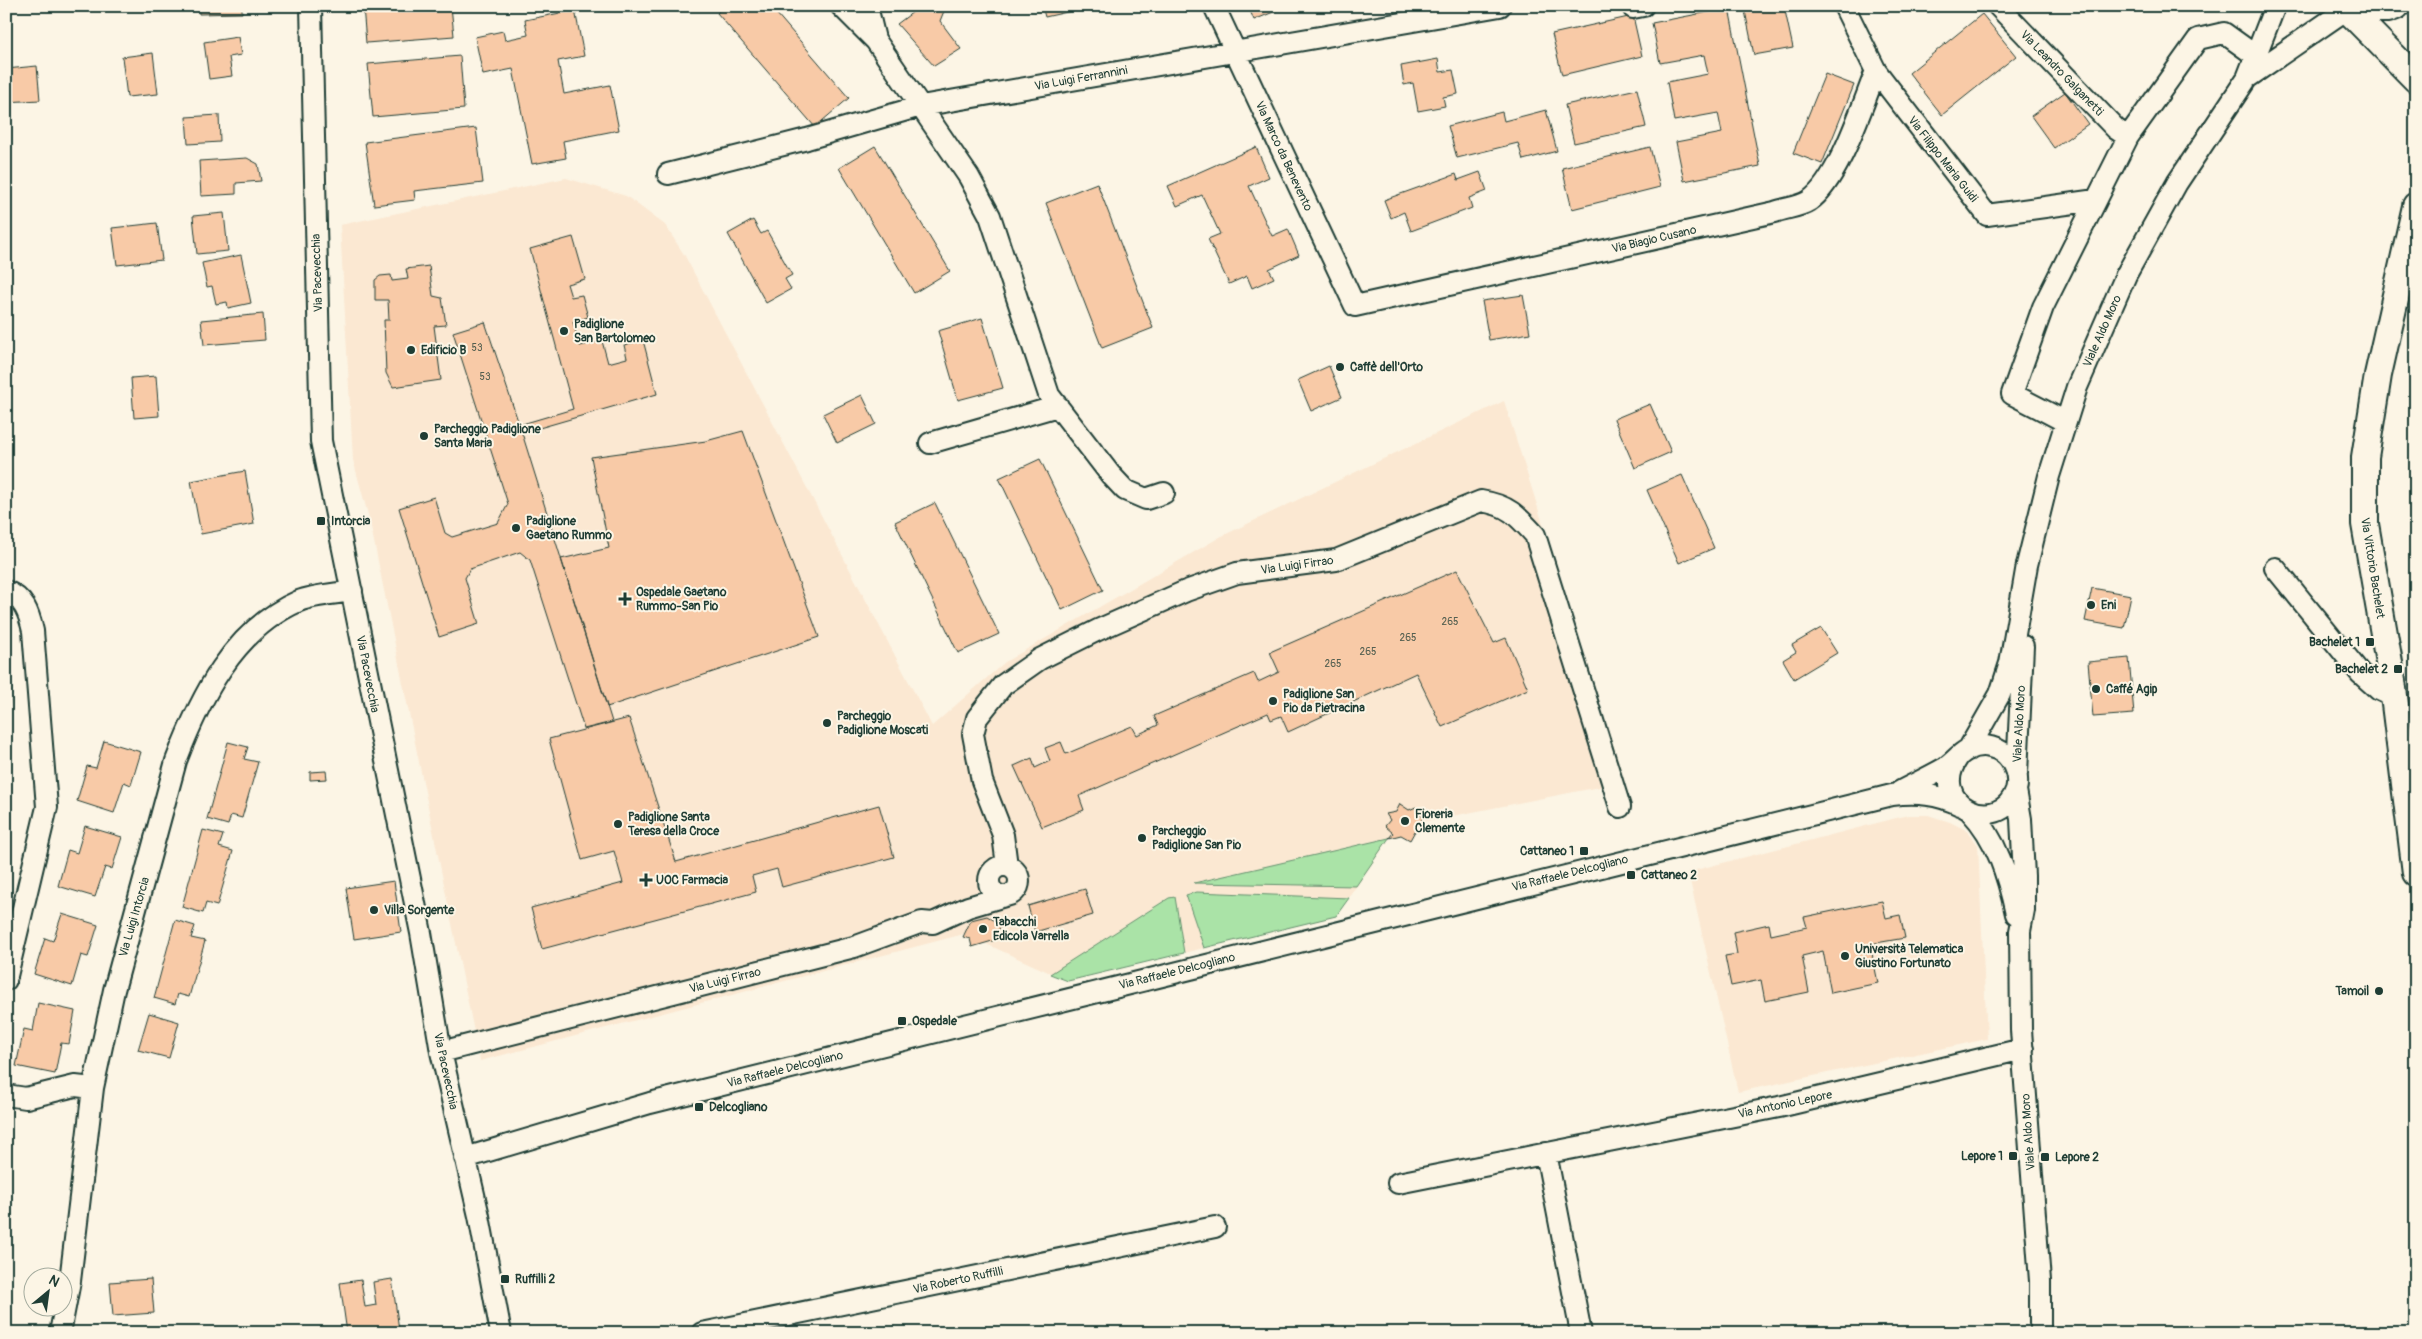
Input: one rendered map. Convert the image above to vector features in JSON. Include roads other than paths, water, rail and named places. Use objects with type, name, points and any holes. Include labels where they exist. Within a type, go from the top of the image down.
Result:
[{"type":"main road","points":[[2345,7],[2388,10],[2396,6]]},
{"type":"main road","points":[[2345,7],[2416,79]]},
{"type":"main road","name":"Via Vittorio Bachelet","points":[[2416,206],[2378,375],[2365,457],[2365,524],[2394,697],[2416,873]]},
{"type":"street","name":"Via Pacevecchia","points":[[311,6],[321,441],[421,933],[442,1052],[501,1333]]},
{"type":"street","points":[[841,6],[876,41],[969,177],[990,216],[1049,395],[1110,474],[1125,490],[1146,499],[1164,493]]},
{"type":"street","points":[[867,6],[876,41]]},
{"type":"street","name":"Via Marco da Benevento","points":[[1214,6],[1355,306]]},
{"type":"street","name":"Via Luigi Ferrannini","points":[[668,174],[806,139],[921,106],[1500,6]]},
{"type":"street","points":[[1632,6],[1633,8],[1643,6]]},
{"type":"street","name":"Via Filippo Maria Guidi","points":[[1844,6],[1876,71],[1987,216],[2096,200]]},
{"type":"street","name":"Via Leandro Galganetti","points":[[1998,6],[2116,129],[2128,137]]},
{"type":"street","points":[[2248,78],[2275,6]]},
{"type":"street","points":[[2248,78],[2345,7]]},
{"type":"street","points":[[2066,422],[2012,394],[2043,307],[2128,137],[2198,39],[2224,33],[2256,56]]},
{"type":"street","name":"Via Biagio Cusano","points":[[1355,306],[1775,212],[1808,202],[1828,183],[1854,127],[1876,71]]},
{"type":"street","name":"Viale Aldo Moro","points":[[2020,931],[2001,860],[1985,826],[1954,796],[1950,775],[2000,694],[2010,663],[2027,565],[2046,485],[2077,387],[2126,275],[2177,183],[2248,78]]},
{"type":"street","points":[[930,443],[1058,406]]},
{"type":"street","name":"Via Luigi Firrao","points":[[442,1052],[854,947],[922,922],[933,923],[968,907],[1014,893],[1018,885],[1016,871],[1007,866],[1003,835],[982,781],[974,734],[977,718],[1003,685],[1040,659],[1186,590],[1237,573],[1336,560],[1481,501],[1498,504],[1514,512],[1535,535],[1620,807]]},
{"type":"street","points":[[2275,568],[2360,673],[2379,690],[2394,697]]},
{"type":"street","points":[[6,591],[14,594],[29,610],[33,631],[47,807],[6,980]]},
{"type":"street","name":"Via Luigi Intorcia","points":[[60,1333],[70,1280],[93,1088],[114,990],[176,761],[207,691],[226,661],[248,635],[279,612],[301,600],[352,591]]},
{"type":"street","name":"Viale Aldo Moro","points":[[2016,784],[2024,642],[2019,610]]},
{"type":"street","name":"Viale Aldo Moro","points":[[1964,753],[1990,747],[2000,750],[2012,762],[2021,819],[2024,876],[2024,910],[2020,931],[2023,1049],[2040,1281],[2040,1333]]},
{"type":"street","name":"Via Raffaele Delcogliano","points":[[1892,795],[1945,768],[1964,753]]},
{"type":"street","points":[[1965,808],[1981,814],[1992,813],[2003,808],[2011,800],[2016,784]]},
{"type":"street","name":"Via Raffaele Delcogliano","points":[[465,1158],[660,1100],[1892,795],[1913,792],[1931,794],[1946,798],[1965,808]]},
{"type":"street","name":"Via Antonio Lepore","points":[[1398,1183],[1779,1106],[2023,1049]]},
{"type":"street","points":[[6,1096],[26,1098],[75,1086],[93,1088]]},
{"type":"street","points":[[1546,1153],[1581,1333]]},
{"type":"street","name":"Via Roberto Ruffilli","points":[[702,1333],[1215,1227]]},
{"type":"place","name":"Padiglione San Bartolomeo","points":[[564,331]]},
{"type":"place","name":"Edificio B","points":[[411,350]]},
{"type":"place","name":"Caffè dell'Orto","points":[[1340,367]]},
{"type":"place","name":"Parcheggio Padiglione Santa Maria","points":[[424,436]]},
{"type":"place","name":"Intorcia","points":[[321,521]]},
{"type":"place","name":"Padiglione Gaetano Rummo","points":[[516,528]]},
{"type":"place","name":"Ospedale Gaetano Rummo-San Pio","points":[[625,599]]},
{"type":"place","name":"Eni","points":[[2091,605]]},
{"type":"place","name":"Bachelet 1","points":[[2370,642]]},
{"type":"place","name":"Bachelet 2","points":[[2398,669]]},
{"type":"place","name":"Caffé Agip","points":[[2096,689]]},
{"type":"place","name":"Padiglione San Pio da Pietracina","points":[[1273,701]]},
{"type":"place","name":"Parcheggio Padiglione Moscati","points":[[827,723]]},
{"type":"place","name":"Fioreria Clemente","points":[[1405,821]]},
{"type":"place","name":"Padiglione Santa Teresa della Croce","points":[[618,824]]},
{"type":"place","name":"Parcheggio Padiglione San Pio","points":[[1142,838]]},
{"type":"place","name":"Cattaneo 1","points":[[1584,851]]},
{"type":"place","name":"Cattaneo 2","points":[[1631,875]]},
{"type":"place","name":"UOC Farmacia","points":[[646,880]]},
{"type":"place","name":"Villa Sorgente","points":[[374,910]]},
{"type":"place","name":"Tabacchi Edicola Varrella","points":[[983,929]]},
{"type":"place","name":"Università Telematica Giustino Fortunato","points":[[1845,956]]},
{"type":"place","name":"Tamoil","points":[[2379,991]]},
{"type":"place","name":"Ospedale","points":[[902,1021]]},
{"type":"place","name":"Delcogliano","points":[[699,1107]]},
{"type":"place","name":"Lepore 1","points":[[2013,1156]]},
{"type":"place","name":"Lepore 2","points":[[2045,1157]]},
{"type":"place","name":"Ruffilli 2","points":[[505,1279]]}]
